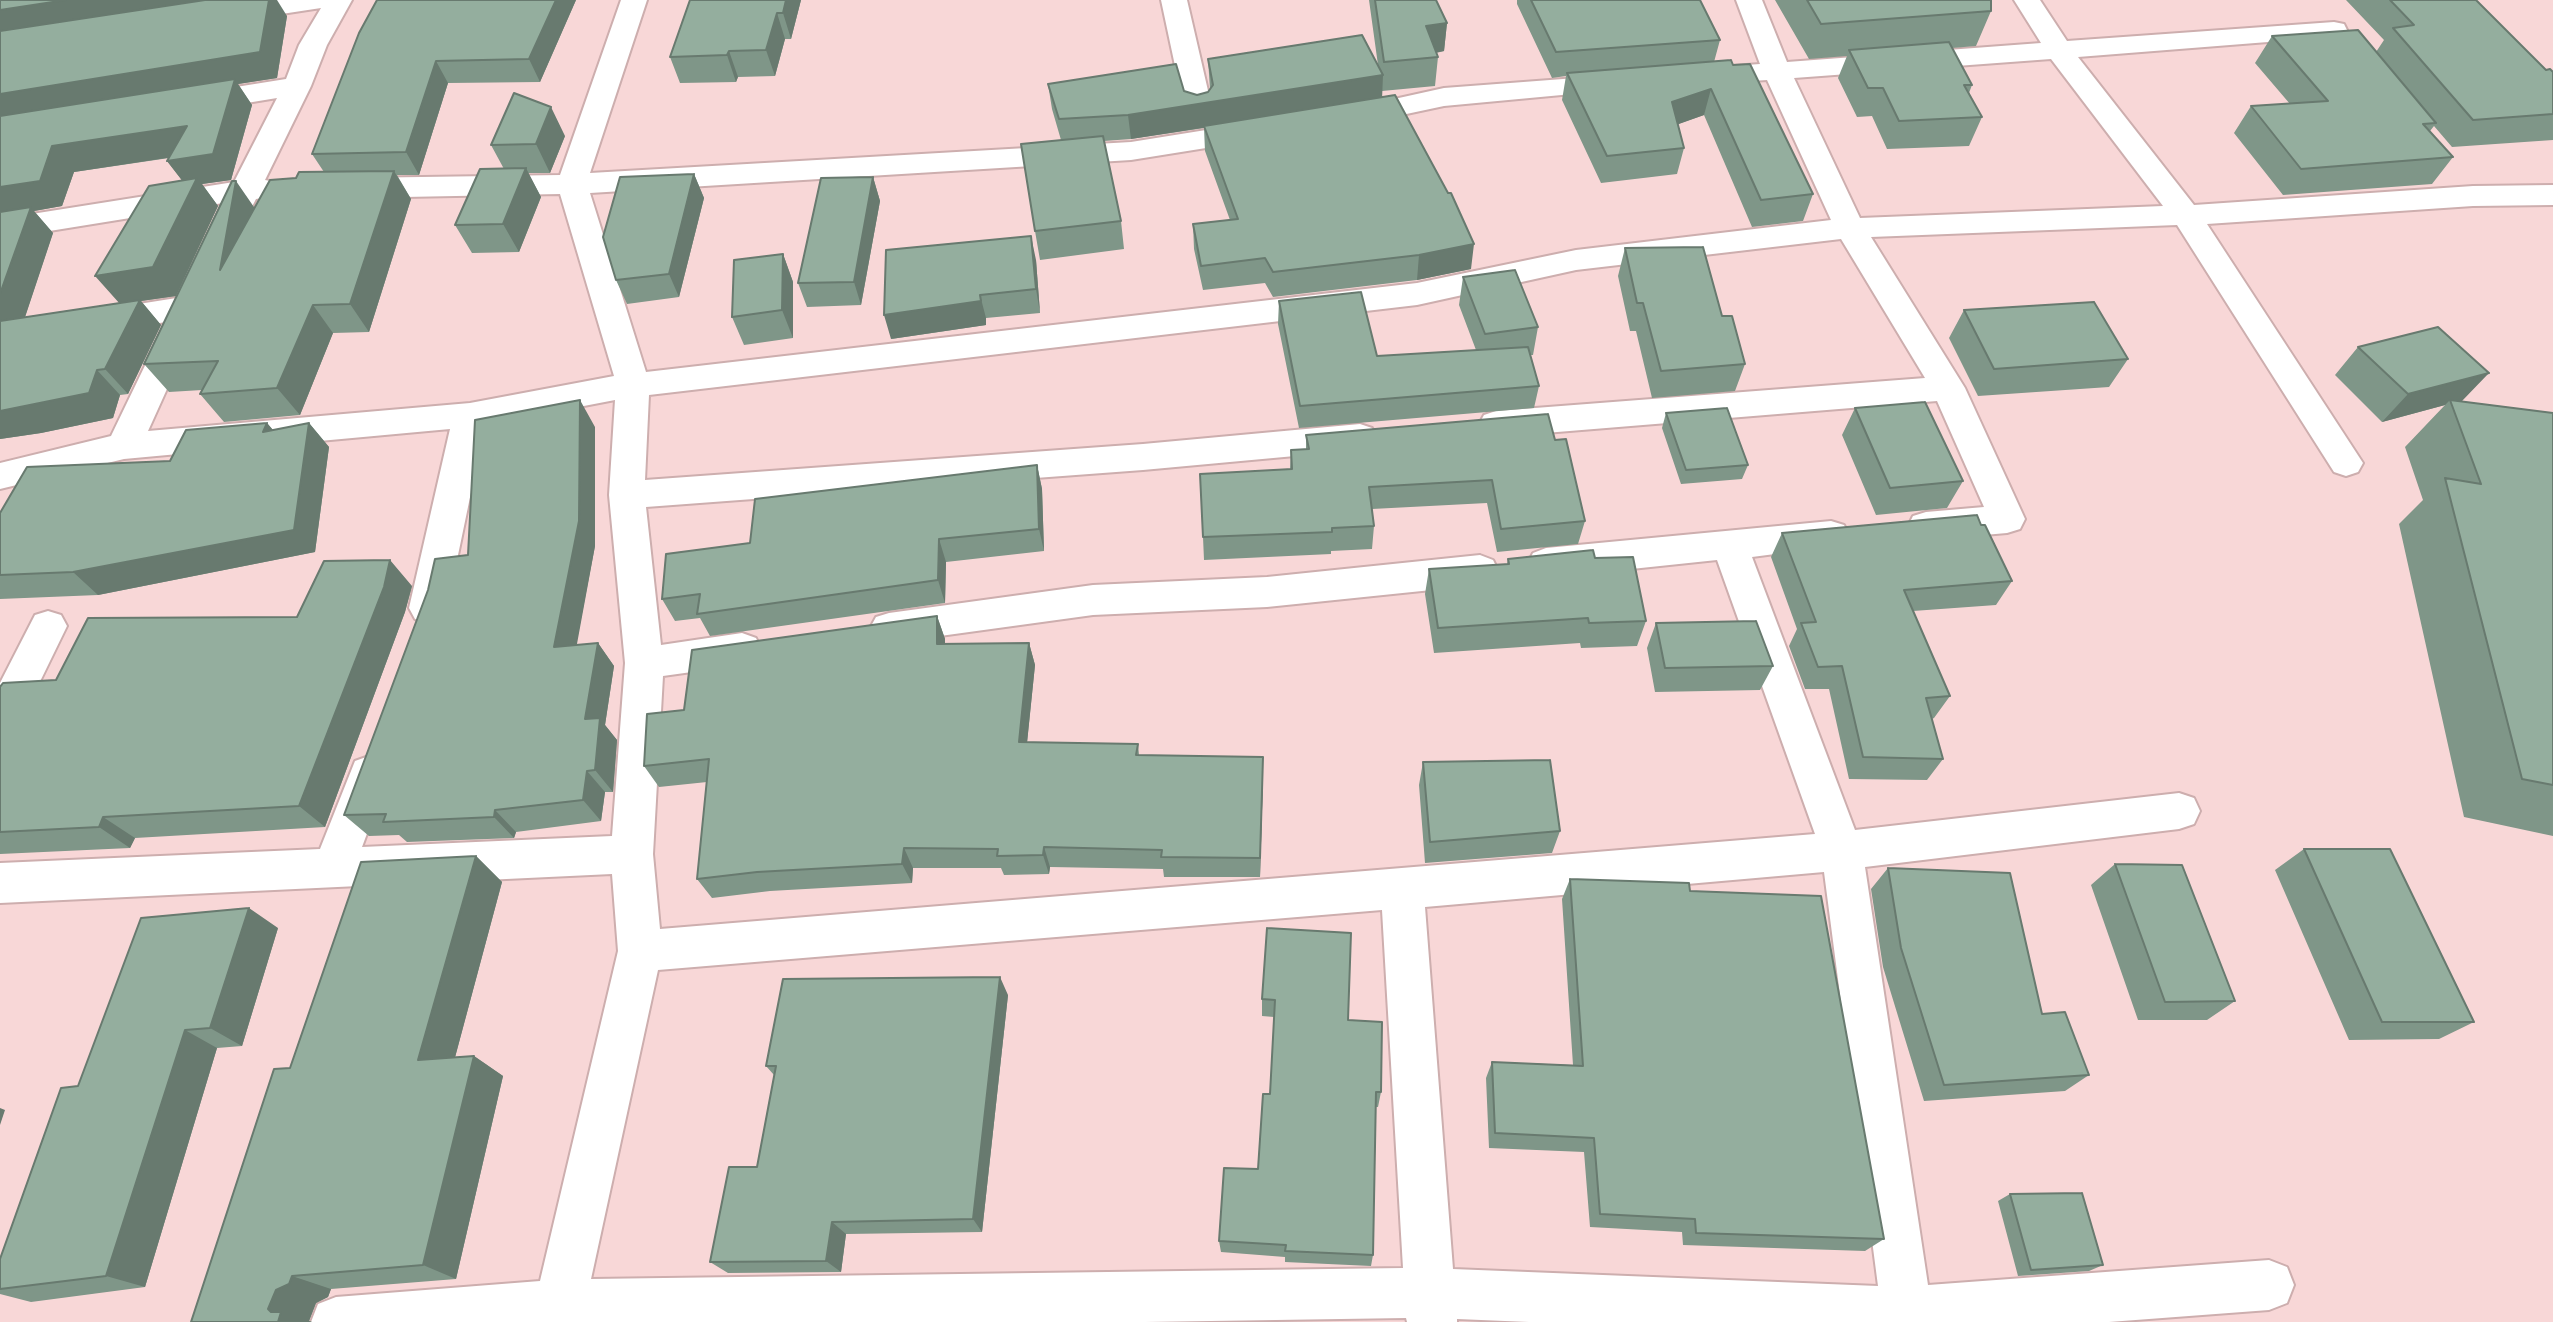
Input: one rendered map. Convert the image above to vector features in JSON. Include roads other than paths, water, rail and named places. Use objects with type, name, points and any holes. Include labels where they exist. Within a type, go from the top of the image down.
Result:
[{"type":"street","points":[[200,18],[320,0]]},
{"type":"street","points":[[124,446],[244,190],[297,86],[313,45],[339,0]]},
{"type":"street","points":[[560,1305],[640,951],[632,855],[644,663],[627,495],[633,385],[572,184],[634,0]]},
{"type":"street","points":[[1174,0],[1198,108]]},
{"type":"street","points":[[862,632],[1093,600],[1268,592],[1729,544],[2007,519],[1948,388],[1850,228],[1776,70],[1749,0]]},
{"type":"street","points":[[2027,0],[2060,52],[2186,215],[2346,463]]},
{"type":"street","points":[[1679,78],[2060,52],[2343,40],[2310,0]]},
{"type":"street","points":[[1320,121],[1444,97],[1638,81]]},
{"type":"street","points":[[162,108],[297,86]]},
{"type":"street","points":[[326,188],[572,184],[1131,150],[1280,128]]},
{"type":"street","points":[[0,476],[124,446],[470,415],[633,385],[1417,294],[1576,260],[1850,228],[2186,215],[2465,185],[2553,195]]},
{"type":"street","points":[[0,229],[244,190],[285,189]]},
{"type":"street","points":[[0,337],[189,307]]},
{"type":"street","points":[[1462,427],[1948,388]]},
{"type":"street","points":[[418,638],[428,613],[470,415]]},
{"type":"street","points":[[627,495],[1143,457],[1393,434]]},
{"type":"street","points":[[1729,544],[1842,851],[1907,1317]]},
{"type":"street","points":[[0,723],[48,626]]},
{"type":"street","points":[[644,663],[780,643]]},
{"type":"street","points":[[334,867],[381,740]]},
{"type":"street","points":[[640,951],[1842,851],[2179,811]]},
{"type":"street","points":[[0,883],[632,855]]},
{"type":"street","points":[[1402,889],[1431,1308]]},
{"type":"street","points":[[336,1322],[560,1305],[1431,1308],[1907,1317],[2269,1285]]}]
